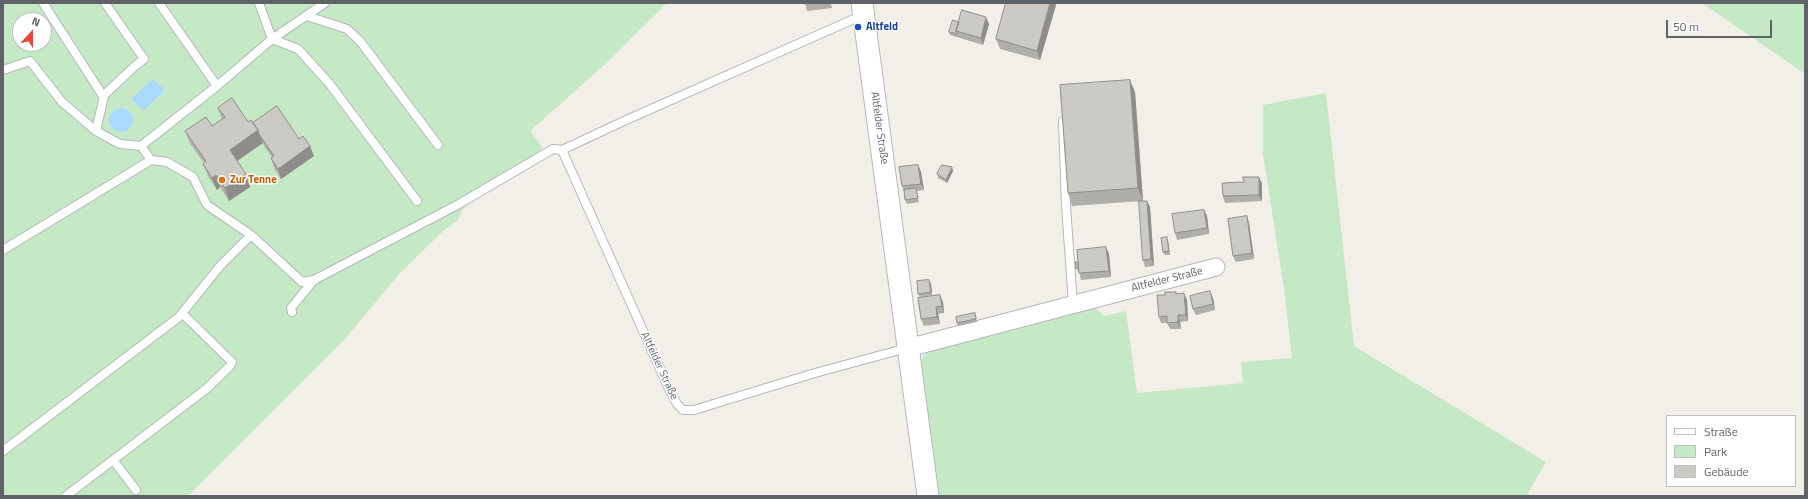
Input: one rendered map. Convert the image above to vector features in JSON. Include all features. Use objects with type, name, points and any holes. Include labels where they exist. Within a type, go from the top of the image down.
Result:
[{"type":"street","name":"Altfelder Straße","points":[[863,9],[928,496]]},
{"type":"street","name":"Altfelder Straße","points":[[908,348],[1216,267]]},
{"type":"lane","points":[[43,3],[104,96],[96,131]]},
{"type":"lane","points":[[103,96],[144,59],[105,3]]},
{"type":"lane","points":[[159,3],[217,86]]},
{"type":"lane","points":[[259,3],[272,39]]},
{"type":"lane","points":[[3,70],[30,61],[62,102],[96,131],[120,144],[141,146],[217,86],[272,39],[323,4]]},
{"type":"lane","points":[[3,250],[151,160],[167,162],[193,176],[207,205],[251,236],[302,282],[314,280],[459,204],[554,149],[562,150],[863,9]]},
{"type":"lane","points":[[307,16],[347,29],[360,41],[438,145]]},
{"type":"lane","points":[[272,39],[298,48],[329,83],[417,201]]},
{"type":"lane","points":[[1063,112],[1066,206],[1073,304]]},
{"type":"lane","points":[[141,146],[151,160]]},
{"type":"lane","name":"Altfelder Straße","points":[[562,150],[670,391],[677,404],[683,410],[694,410],[815,373],[908,348]]},
{"type":"lane","points":[[3,451],[134,353],[183,314],[220,266],[251,236]]},
{"type":"lane","points":[[292,312],[291,308],[314,280]]},
{"type":"lane","points":[[66,496],[206,388],[230,366],[232,362],[183,314]]},
{"type":"lane","points":[[113,460],[136,490]]},
{"type":"green space","points":[[3,3],[667,3],[603,66],[530,131],[543,148],[463,209],[457,221],[443,231],[400,273],[345,339],[188,496],[3,496]]},
{"type":"green space","points":[[1702,3],[1805,3],[1805,74]]},
{"type":"green space","points":[[1326,93],[1354,346],[1546,462],[1526,496],[933,496],[919,365],[927,350],[1092,306],[1105,316],[1126,311],[1137,393],[1243,383],[1241,362],[1292,358],[1284,289],[1263,154],[1263,105]]},
{"type":"water","points":[[153,79],[165,90],[144,111],[131,99]]},
{"type":"water","points":[[121,108],[130,111],[133,120],[130,129],[121,132],[112,129],[109,120],[112,111]]},
{"type":"building","points":[[1006,3],[1050,3],[1037,51],[996,39]]},
{"type":"building","points":[[962,10],[986,17],[981,38],[956,31]]},
{"type":"building","points":[[953,20],[959,22],[956,31],[957,34],[949,32]]},
{"type":"building","points":[[1130,80],[1138,188],[1068,193],[1060,85]]},
{"type":"building","points":[[232,98],[248,122],[251,120],[258,130],[230,150],[246,174],[225,188],[216,175],[212,178],[203,164],[206,161],[185,131],[206,117],[212,126],[225,117],[218,108]]},
{"type":"building","points":[[277,106],[299,139],[303,136],[310,146],[278,169],[271,158],[274,156],[253,123]]},
{"type":"building","points":[[918,165],[921,184],[902,186],[899,167]]},
{"type":"building","points":[[942,165],[952,167],[946,180],[937,174]]},
{"type":"building","points":[[1243,177],[1259,177],[1259,195],[1223,196],[1222,183],[1244,182]]},
{"type":"building","points":[[916,188],[918,198],[905,200],[904,190]]},
{"type":"building","points":[[1139,201],[1147,201],[1151,259],[1143,260]]},
{"type":"building","points":[[1204,210],[1207,228],[1175,233],[1172,214]]},
{"type":"building","points":[[1247,216],[1252,253],[1233,256],[1228,219]]},
{"type":"building","points":[[1167,237],[1169,251],[1163,252],[1161,238]]},
{"type":"building","points":[[1106,247],[1109,271],[1079,273],[1077,250]]},
{"type":"building","points":[[1076,262],[1078,262],[1078,268],[1076,268]]},
{"type":"building","points":[[929,280],[931,292],[918,294],[917,281]]},
{"type":"building","points":[[1210,291],[1213,304],[1193,309],[1190,296]]},
{"type":"building","points":[[1165,292],[1176,292],[1176,294],[1184,293],[1186,315],[1178,315],[1178,322],[1167,323],[1167,316],[1159,317],[1157,295],[1165,295]]},
{"type":"building","points":[[940,295],[942,306],[936,307],[937,317],[921,319],[918,298]]},
{"type":"building","points":[[975,313],[976,319],[957,323],[956,317]]},
{"type":"place","name":"Altfeld","points":[[858,27]]},
{"type":"place","name":"Zur Tenne","points":[[222,180]]}]
